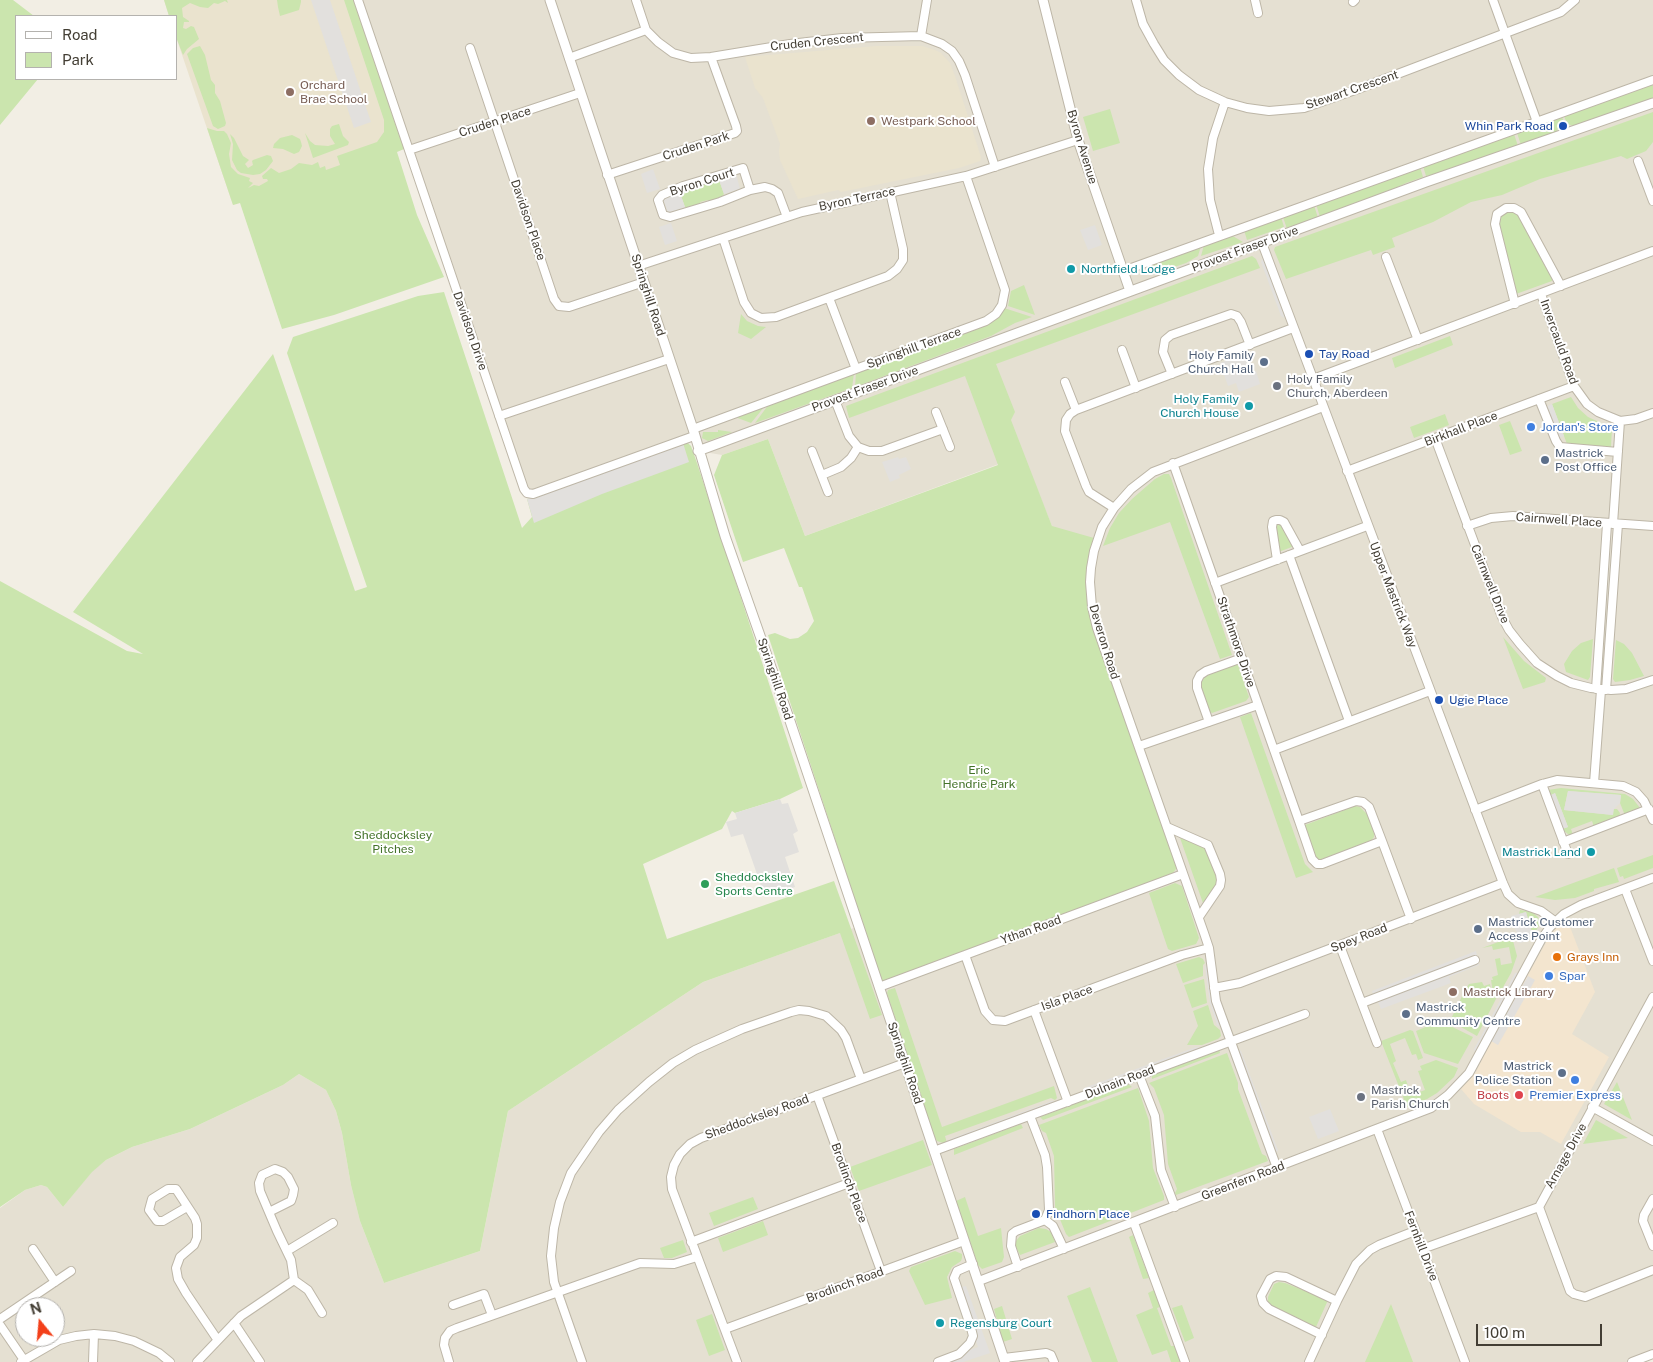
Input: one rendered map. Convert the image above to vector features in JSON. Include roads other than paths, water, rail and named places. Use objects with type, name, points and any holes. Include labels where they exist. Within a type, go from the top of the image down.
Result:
[{"type":"street","name":"Davidson Drive","points":[[358,0],[524,489],[527,493],[532,494],[693,433]]},
{"type":"street","name":"Springhill Road","points":[[550,0],[698,451],[1005,1360],[1046,1353],[1051,1355],[1054,1362]]},
{"type":"street","points":[[569,58],[646,30],[636,0]]},
{"type":"street","points":[[922,36],[927,0]]},
{"type":"street","name":"Byron Avenue","points":[[1043,0],[1078,140],[1130,291]]},
{"type":"street","name":"Stewart Crescent","points":[[1136,0],[1143,24],[1164,60],[1179,75],[1199,90],[1226,102],[1247,108],[1269,111],[1304,108],[1370,85],[1561,12],[1575,0]]},
{"type":"street","points":[[1255,0],[1258,13]]},
{"type":"street","points":[[1493,0],[1537,122]]},
{"type":"street","name":"Cruden Crescent","points":[[646,30],[658,42],[674,53],[691,58],[711,57],[790,44],[842,38],[922,36],[942,44],[952,51],[959,61],[995,166]]},
{"type":"street","name":"Davidson Place","points":[[470,48],[554,299],[560,306],[569,307],[644,282]]},
{"type":"street","name":"Cruden Park","points":[[608,175],[737,131],[711,57]]},
{"type":"street","name":"Provost Fraser Drive","points":[[1123,271],[1653,80]]},
{"type":"street","name":"Cruden Place","points":[[409,150],[580,93]]},
{"type":"street","points":[[1219,236],[1210,200],[1208,169],[1213,138],[1226,102]]},
{"type":"street","name":"Provost Fraser Drive","points":[[698,451],[1426,182],[1653,103]]},
{"type":"street","name":"Byron Terrace","points":[[638,266],[787,217],[819,208],[966,176],[1078,140]]},
{"type":"street","points":[[1638,161],[1653,201]]},
{"type":"street","name":"Byron Court","points":[[750,190],[743,168],[683,186],[662,195],[658,200],[663,215],[670,217],[720,202],[750,190],[765,187],[778,193],[782,199],[787,217]]},
{"type":"street","name":"Springhill Terrace","points":[[693,433],[856,369],[986,321],[996,314],[1002,305],[1005,290],[966,176]]},
{"type":"street","points":[[724,238],[744,302],[751,313],[761,318],[776,318],[888,276],[897,269],[903,260],[903,249],[890,192]]},
{"type":"street","points":[[1514,304],[1495,224],[1497,214],[1506,208],[1514,208],[1521,212],[1561,286]]},
{"type":"street","name":"Upper Mastrick Way","points":[[1262,243],[1503,884],[1508,894],[1518,903],[1541,910],[1556,922]]},
{"type":"street","points":[[1313,379],[1653,251]]},
{"type":"street","points":[[1386,257],[1418,340]]},
{"type":"street","name":"Invercauld Road","points":[[1541,294],[1574,386],[1587,404],[1598,412],[1620,421]]},
{"type":"street","points":[[829,298],[856,369]]},
{"type":"street","points":[[1172,374],[1163,352],[1163,345],[1170,336],[1180,332],[1231,314],[1237,316],[1241,322],[1250,345]]},
{"type":"street","points":[[1114,508],[1089,492],[1065,431],[1066,420],[1070,414],[1076,410],[1293,328]]},
{"type":"street","points":[[1122,350],[1136,388]]},
{"type":"street","points":[[499,416],[669,359]]},
{"type":"street","points":[[1065,382],[1076,410]]},
{"type":"street","name":"Birkhall Place","points":[[1347,471],[1574,386]]},
{"type":"street","points":[[1539,399],[1560,447],[1618,452]]},
{"type":"street","points":[[835,400],[849,436],[858,447],[870,451],[882,451],[943,429]]},
{"type":"street","name":"Deveron Road","points":[[1278,1168],[1216,1001],[1209,948],[1097,628],[1092,607],[1090,582],[1094,551],[1102,527],[1114,508],[1131,489],[1153,472],[1323,407]]},
{"type":"street","points":[[936,412],[950,448]]},
{"type":"street","points":[[1594,783],[1620,421],[1636,419],[1653,413]]},
{"type":"street","name":"Cairnwell Drive","points":[[1435,438],[1502,617],[1509,630],[1537,663],[1572,683],[1601,690],[1626,688],[1653,680]]},
{"type":"street","points":[[822,475],[841,467],[851,458],[858,447]]},
{"type":"street","points":[[812,450],[828,492]]},
{"type":"street","name":"Strathmore Drive","points":[[1173,464],[1312,859],[1317,864],[1322,864],[1382,841]]},
{"type":"street","name":"Cairnwell Place","points":[[1467,526],[1491,518],[1513,516],[1653,526]]},
{"type":"street","points":[[1277,560],[1272,527],[1276,520],[1284,522],[1300,551]]},
{"type":"street","points":[[1215,583],[1368,526]]},
{"type":"street","points":[[1289,555],[1349,721]]},
{"type":"street","points":[[1209,722],[1197,688],[1197,681],[1200,675],[1242,658]]},
{"type":"street","points":[[1274,750],[1430,691]]},
{"type":"street","points":[[1139,746],[1258,705]]},
{"type":"street","points":[[1475,810],[1557,780],[1623,786],[1636,792],[1644,801],[1653,820]]},
{"type":"street","points":[[1542,784],[1568,854]]},
{"type":"street","points":[[1299,822],[1356,801],[1364,802],[1369,807],[1411,919]]},
{"type":"street","points":[[1563,842],[1649,809]]},
{"type":"street","points":[[1167,827],[1208,844],[1220,874],[1220,886],[1199,918]]},
{"type":"street","name":"Ythan Road","points":[[879,987],[1183,874]]},
{"type":"street","name":"Greenfern Road","points":[[978,1281],[1423,1112],[1448,1096],[1469,1073],[1541,940],[1556,922],[1581,905],[1653,878]]},
{"type":"street","name":"Spey Road","points":[[1214,988],[1240,983],[1503,884]]},
{"type":"street","points":[[1625,889],[1653,961]]},
{"type":"street","points":[[1340,946],[1377,1043]]},
{"type":"street","name":"Isla Place","points":[[965,954],[985,1011],[993,1020],[1005,1020],[1182,955],[1209,948]]},
{"type":"street","points":[[1362,1003],[1475,960]]},
{"type":"street","name":"Arnage Drive","points":[[1539,1206],[1653,997]]},
{"type":"street","points":[[1034,1010],[1068,1102]]},
{"type":"street","points":[[582,1362],[556,1292],[551,1256],[553,1236],[560,1202],[571,1173],[599,1132],[618,1110],[632,1096],[673,1064],[695,1050],[742,1029],[791,1012],[809,1011],[826,1016],[841,1030],[846,1038],[861,1079]]},
{"type":"street","name":"Dulnain Road","points":[[934,1151],[1305,1014]]},
{"type":"street","name":"Sheddocksley Road","points":[[737,1362],[672,1189],[671,1177],[680,1154],[690,1144],[701,1138],[905,1063]]},
{"type":"street","points":[[1140,1075],[1155,1116],[1161,1170],[1175,1207]]},
{"type":"street","name":"Brodinch Place","points":[[817,1095],[881,1271]]},
{"type":"street","points":[[1592,1107],[1653,1141]]},
{"type":"street","points":[[1018,1267],[1011,1246],[1012,1234],[1045,1220],[1050,1210],[1045,1155],[1030,1116]]},
{"type":"street","name":"Fernhill Drive","points":[[1377,1129],[1465,1362]]},
{"type":"street","points":[[269,1212],[290,1201],[294,1190],[283,1172],[275,1169],[262,1175],[259,1183],[260,1191],[269,1212],[287,1251],[294,1280],[308,1290],[322,1312]]},
{"type":"street","points":[[691,1242],[849,1183]]},
{"type":"street","points":[[187,1207],[163,1222],[157,1221],[149,1210],[152,1200],[172,1189],[176,1189],[198,1224],[197,1238],[194,1246],[180,1257],[176,1268],[178,1279],[217,1339]]},
{"type":"street","points":[[1653,1199],[1644,1215],[1644,1221],[1653,1246]]},
{"type":"street","points":[[1422,1249],[1539,1206],[1570,1291],[1574,1294],[1585,1297],[1653,1270]]},
{"type":"street","points":[[1045,1220],[1054,1226],[1064,1249]]},
{"type":"street","points":[[287,1251],[333,1223]]},
{"type":"street","points":[[1134,1223],[1185,1362]]},
{"type":"street","points":[[1309,1362],[1356,1264],[1363,1256],[1379,1245],[1415,1231]]},
{"type":"street","name":"Brodinch Road","points":[[725,1329],[964,1241]]},
{"type":"street","points":[[33,1249],[55,1282]]},
{"type":"street","points":[[449,1362],[444,1345],[445,1338],[450,1331],[640,1263],[674,1264],[697,1257]]},
{"type":"street","points":[[938,1362],[959,1354],[970,1343],[972,1336],[971,1328],[954,1278],[957,1271],[973,1264]]},
{"type":"street","points":[[0,1319],[71,1271]]},
{"type":"street","points":[[1322,1336],[1269,1309],[1263,1304],[1261,1296],[1270,1279],[1276,1276],[1286,1277],[1337,1301]]},
{"type":"street","points":[[197,1362],[241,1316],[294,1280]]},
{"type":"street","points":[[453,1305],[484,1294],[492,1315]]},
{"type":"street","points":[[234,1323],[260,1362]]},
{"type":"street","points":[[0,1324],[22,1361],[59,1340],[94,1334],[115,1336],[134,1341],[159,1353],[170,1362]]},
{"type":"street","points":[[93,1362],[94,1334]]},
{"type":"street","points":[[1632,1362],[1653,1354]]},
{"type":"place","name":"Orchard Brae School","points":[[290,92]]},
{"type":"place","name":"Westpark School","points":[[871,121]]},
{"type":"place","name":"Whin Park Road","points":[[1563,126]]},
{"type":"place","name":"Northfield Lodge","points":[[1071,269]]},
{"type":"place","name":"Tay Road","points":[[1309,354]]},
{"type":"place","name":"Holy Family Church Hall","points":[[1264,362]]},
{"type":"place","name":"Holy Family Church, Aberdeen","points":[[1277,386]]},
{"type":"place","name":"Holy Family Church House","points":[[1249,406]]},
{"type":"place","name":"Jordan's Store","points":[[1531,427]]},
{"type":"place","name":"Mastrick Post Office","points":[[1545,460]]},
{"type":"place","name":"Ugie Place","points":[[1439,700]]},
{"type":"place","name":"Mastrick Land","points":[[1591,852]]},
{"type":"place","name":"Sheddocksley Sports Centre","points":[[705,884]]},
{"type":"place","name":"Mastrick Customer Access Point","points":[[1478,929]]},
{"type":"place","name":"Grays Inn","points":[[1557,957]]},
{"type":"place","name":"Spar","points":[[1549,976]]},
{"type":"place","name":"Mastrick Library","points":[[1453,992]]},
{"type":"place","name":"Mastrick Community Centre","points":[[1406,1014]]},
{"type":"place","name":"Mastrick Police Station","points":[[1562,1073]]},
{"type":"place","name":"Premier Express","points":[[1575,1080]]},
{"type":"place","name":"Boots","points":[[1519,1095]]},
{"type":"place","name":"Mastrick Parish Church","points":[[1361,1097]]},
{"type":"place","name":"Findhorn Place","points":[[1036,1214]]},
{"type":"place","name":"Regensburg Court","points":[[940,1323]]},
{"type":"park label","name":"Eric Hendrie Park","points":[[979,777]]},
{"type":"park label","name":"Sheddocksley Pitches","points":[[393,842]]}]
